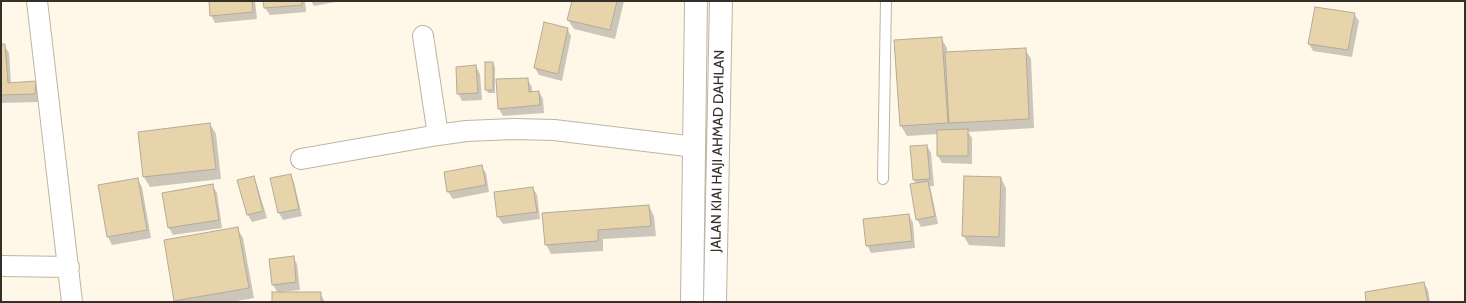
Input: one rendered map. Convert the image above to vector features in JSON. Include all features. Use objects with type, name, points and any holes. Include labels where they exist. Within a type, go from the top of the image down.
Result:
[{"type":"main road","name":"JALAN KIAI HAJI AHMAD DAHLAN","points":[[692,302],[696,1]]},
{"type":"main road","name":"JALAN KIAI HAJI AHMAD DAHLAN","points":[[716,302],[721,1]]},
{"type":"street","points":[[38,1],[72,302]]},
{"type":"street","points":[[423,36],[438,135]]},
{"type":"street","points":[[301,159],[438,135],[473,131],[554,130],[695,147]]},
{"type":"street","points":[[1,266],[69,267]]},
{"type":"lane","points":[[883,179],[886,1]]},
{"type":"building","points":[[209,1],[252,1],[253,12],[210,16]]},
{"type":"building","points":[[263,1],[302,1],[302,5],[264,8]]},
{"type":"building","points":[[572,1],[617,1],[610,30],[567,20]]},
{"type":"building","points":[[1315,7],[1355,13],[1348,50],[1308,44]]},
{"type":"building","points":[[544,22],[568,28],[558,74],[534,68]]},
{"type":"building","points":[[942,37],[948,123],[900,126],[894,40]]},
{"type":"building","points":[[1,44],[5,44],[8,83],[36,81],[35,94],[1,95]]},
{"type":"building","points":[[1026,48],[1029,119],[949,123],[945,52]]},
{"type":"building","points":[[485,62],[493,62],[493,90],[485,90]]},
{"type":"building","points":[[476,65],[478,93],[457,94],[456,67]]},
{"type":"building","points":[[528,78],[529,92],[539,91],[540,105],[498,109],[496,79]]},
{"type":"building","points":[[210,123],[216,169],[143,177],[138,132]]},
{"type":"building","points":[[968,129],[968,156],[937,156],[937,130]]},
{"type":"building","points":[[927,145],[930,179],[913,180],[910,146]]},
{"type":"building","points":[[482,165],[486,185],[447,192],[444,172]]},
{"type":"building","points":[[291,174],[299,209],[278,213],[270,178]]},
{"type":"building","points":[[254,176],[263,211],[247,215],[237,180]]},
{"type":"building","points":[[964,176],[1001,177],[999,237],[962,236]]},
{"type":"building","points":[[138,178],[147,230],[107,237],[98,185]]},
{"type":"building","points":[[928,181],[935,216],[916,220],[910,184]]},
{"type":"building","points":[[213,184],[219,220],[168,228],[162,193]]},
{"type":"building","points":[[533,187],[537,212],[497,217],[494,192]]},
{"type":"building","points":[[649,205],[651,226],[598,230],[598,241],[545,245],[542,213]]},
{"type":"building","points":[[909,214],[912,241],[866,246],[863,219]]},
{"type":"building","points":[[238,227],[249,288],[174,301],[164,240]]},
{"type":"building","points":[[294,256],[296,282],[272,285],[269,259]]},
{"type":"building","points":[[1424,282],[1428,302],[1366,302],[1365,292]]},
{"type":"building","points":[[272,292],[321,292],[321,302],[272,302]]}]
